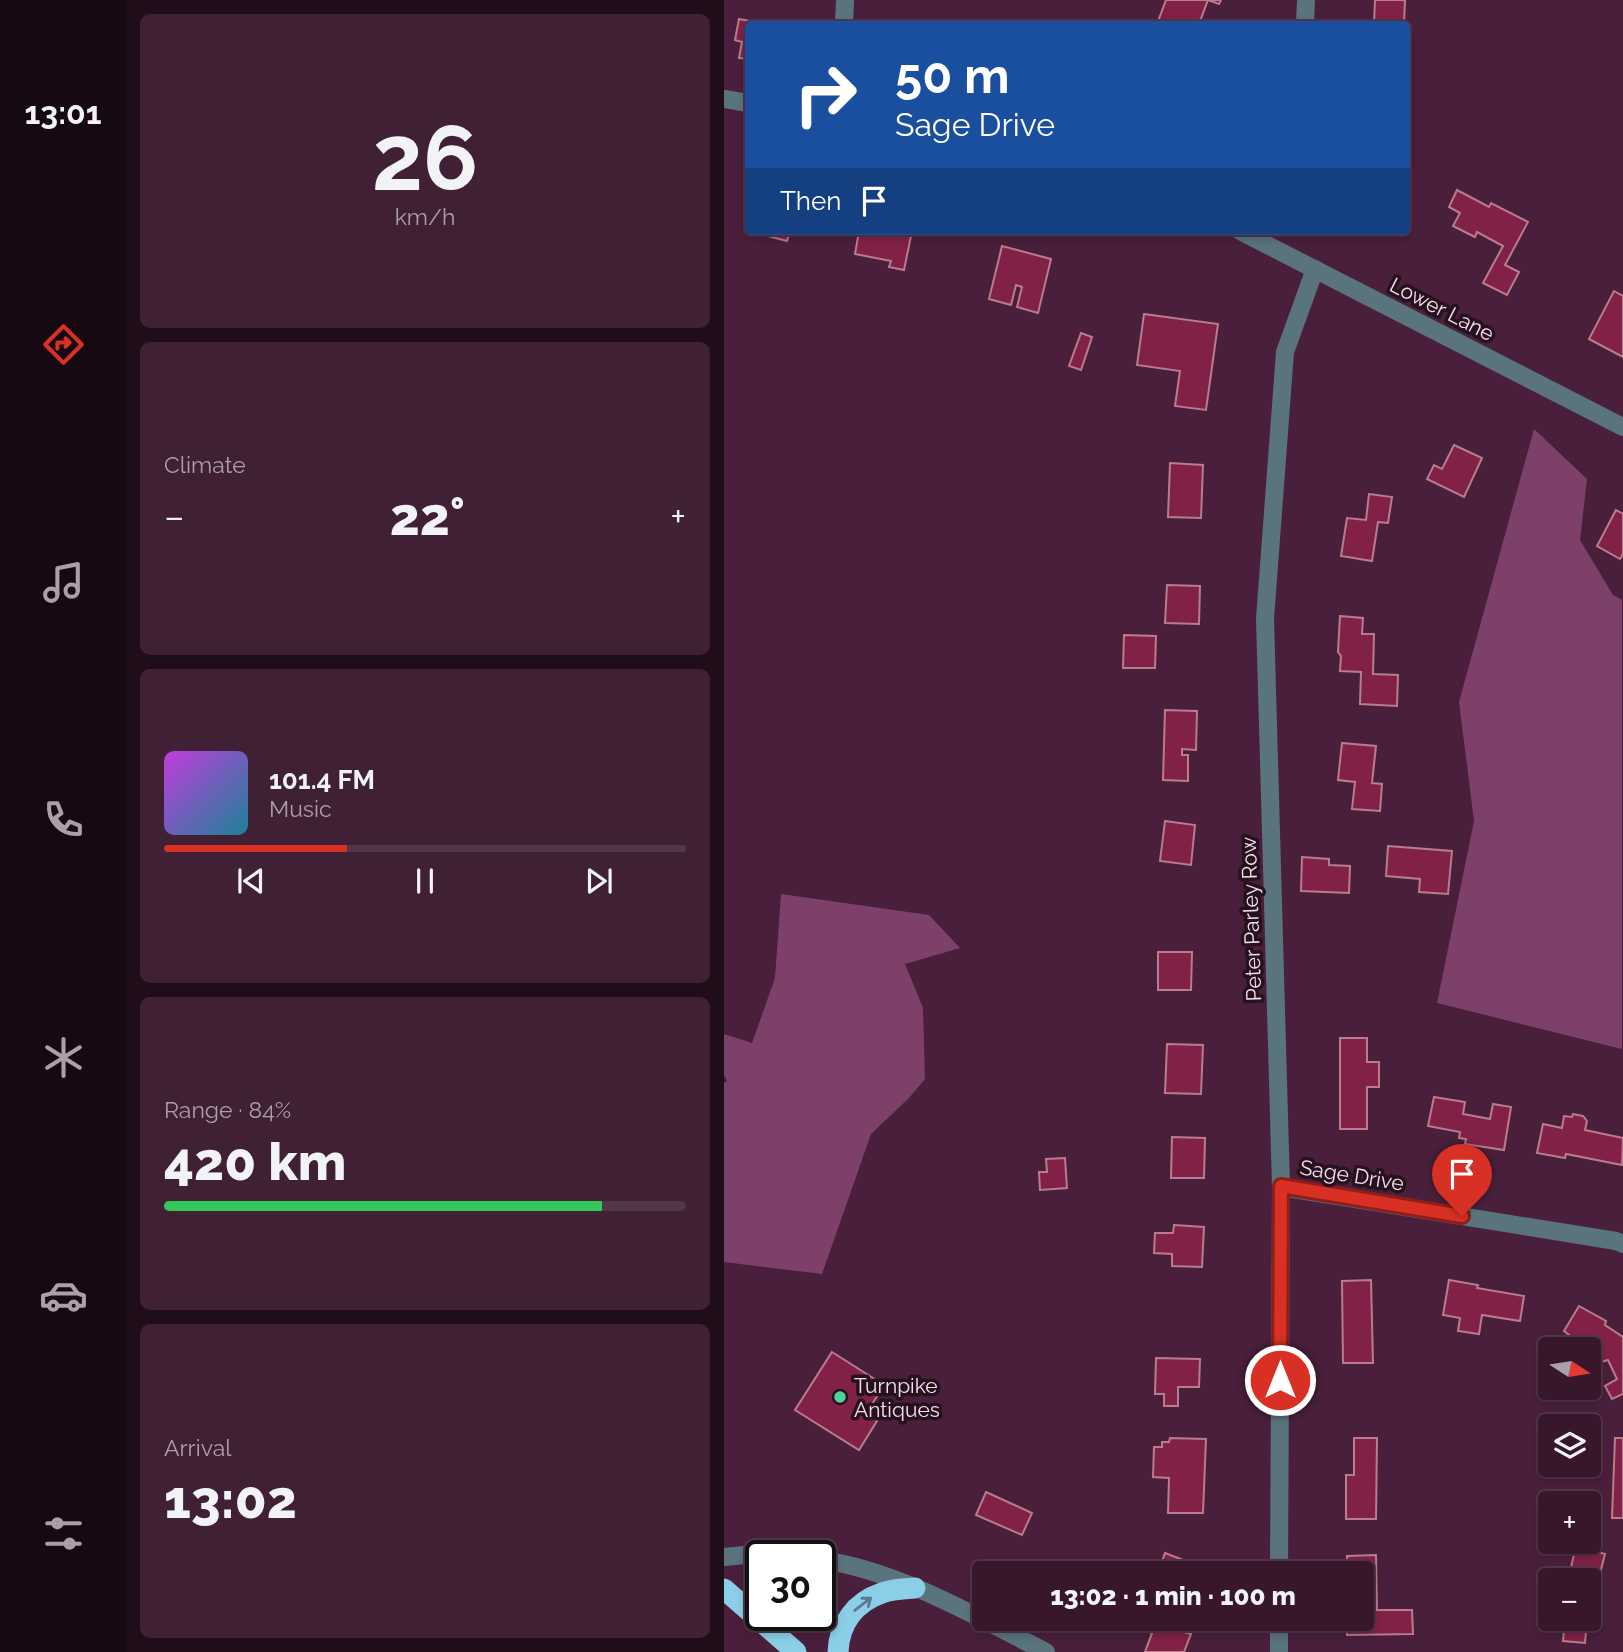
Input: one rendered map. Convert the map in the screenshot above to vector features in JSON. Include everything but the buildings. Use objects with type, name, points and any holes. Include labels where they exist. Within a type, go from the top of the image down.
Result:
[{"type":"highway","points":[[838,1652],[838,1641],[848,1618],[862,1602],[884,1592],[915,1588]]},
{"type":"highway","points":[[724,1589],[796,1652]]},
{"type":"street","points":[[844,21],[845,0]]},
{"type":"street","points":[[1305,21],[1306,0]]},
{"type":"street","points":[[724,99],[745,102]]},
{"type":"street","name":"Lower Lane","points":[[1248,235],[1622,427]]},
{"type":"street","name":"Peter Parley Row","points":[[1279,1561],[1281,1186],[1265,619],[1285,352],[1315,270]]},
{"type":"street","name":"Sage Drive","points":[[1281,1186],[1622,1244]]},
{"type":"street","points":[[724,1557],[745,1555]]},
{"type":"street","points":[[836,1563],[863,1569],[915,1588],[1046,1652]]},
{"type":"street","points":[[1279,1631],[1279,1652]]},
{"type":"shaded area","points":[[1534,429],[1587,479],[1580,540],[1613,595],[1622,600],[1622,1049],[1437,1003],[1474,821],[1459,702]]},
{"type":"shaded area","points":[[781,894],[929,915],[960,948],[905,964],[923,1008],[925,1079],[871,1134],[822,1274],[724,1262],[724,1083],[727,1081],[724,1075],[724,1034],[752,1043],[775,978]]},
{"type":"place","name":"Turnpike Antiques","points":[[840,1397]]},
{"type":"route","points":[[1280,1380],[1281,1186],[1462,1216]]}]
